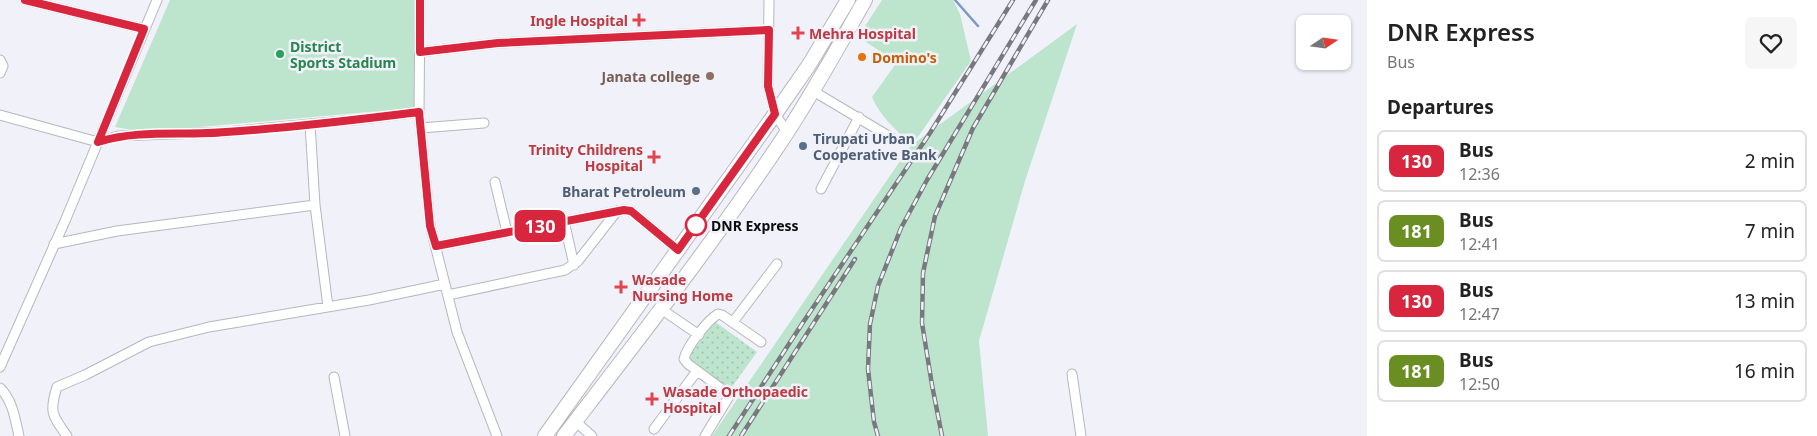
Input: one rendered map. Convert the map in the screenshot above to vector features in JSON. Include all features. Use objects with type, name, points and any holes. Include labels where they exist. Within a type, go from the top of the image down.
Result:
[{"type":"highway","points":[[545,436],[775,114],[848,0]]},
{"type":"highway","points":[[564,436],[693,267],[787,132],[813,91],[865,0]]},
{"type":"street","points":[[0,365],[98,142],[157,0]]},
{"type":"street","points":[[420,0],[419,112],[430,226],[457,332],[498,436]]},
{"type":"street","points":[[770,0],[768,86],[775,114],[787,132]]},
{"type":"street","points":[[31,1],[144,29]]},
{"type":"street","points":[[420,52],[498,43],[769,30]]},
{"type":"street","points":[[0,60],[3,64],[0,73]]},
{"type":"street","points":[[813,91],[892,138]]},
{"type":"street","points":[[0,115],[98,142],[118,136],[226,132],[419,112]]},
{"type":"street","points":[[821,189],[859,117]]},
{"type":"street","points":[[421,128],[484,123]]},
{"type":"street","points":[[310,124],[314,205],[328,306]]},
{"type":"street","points":[[495,182],[507,232]]},
{"type":"street","points":[[54,244],[117,231],[314,205]]},
{"type":"street","points":[[436,246],[616,211],[631,211],[678,250]]},
{"type":"street","points":[[448,295],[560,272],[574,265],[608,224],[616,211]]},
{"type":"street","points":[[564,221],[574,265]]},
{"type":"street","points":[[733,322],[777,264]]},
{"type":"street","points":[[66,436],[56,420],[51,405],[56,387],[85,375],[149,342],[209,327],[445,284]]},
{"type":"street","points":[[661,309],[698,335]]},
{"type":"street","points":[[705,436],[730,395],[688,364],[684,359],[685,354],[698,335],[718,314],[762,342]]},
{"type":"street","points":[[654,429],[698,371]]},
{"type":"street","points":[[1072,374],[1081,436]]},
{"type":"street","points":[[334,377],[345,436]]},
{"type":"street","points":[[0,388],[7,395],[19,436]]},
{"type":"street","points":[[575,421],[592,436]]},
{"type":"green space","name":"District Sports Stadium","points":[[170,0],[415,0],[414,108],[143,132],[115,127]]},
{"type":"green space","points":[[882,0],[953,0],[960,14],[971,61],[913,144],[1077,24],[1025,181],[979,341],[988,436],[712,436],[911,145],[884,117],[872,97],[897,62],[858,37]]},
{"type":"green space","points":[[714,321],[757,352],[729,391],[686,360]]},
{"type":"waterway","points":[[955,0],[978,26]]},
{"type":"railway","points":[[729,436],[930,133],[1013,0]]},
{"type":"railway","points":[[878,436],[874,422],[868,369],[870,324],[878,286],[901,228],[927,180],[1036,0]]},
{"type":"railway","points":[[942,436],[922,323],[923,273],[935,216],[973,128],[1048,0]]},
{"type":"railway","points":[[741,436],[855,259]]},
{"type":"bus line","name":"130","points":[[25,0],[144,29],[98,142],[118,136],[226,132],[419,112],[430,226],[436,246],[624,210],[631,211],[678,250],[775,114],[768,86],[769,30],[498,43],[420,52],[420,0]]},
{"type":"place","name":"Ingle Hospital","points":[[639,20]]},
{"type":"place","name":"Mehra Hospital","points":[[798,33]]},
{"type":"place","name":"District Sports Stadium","points":[[280,54]]},
{"type":"place","name":"Domino's","points":[[862,57]]},
{"type":"place","name":"Janata college","points":[[710,76]]},
{"type":"place","name":"Tirupati Urban Cooperative Bank","points":[[803,146]]},
{"type":"place","name":"Trinity Childrens Hospital","points":[[654,157]]},
{"type":"place","name":"Bharat Petroleum","points":[[696,191]]},
{"type":"place","name":"DNR Express","points":[[696,225]]},
{"type":"place","name":"Wasade Nursing Home","points":[[621,287]]},
{"type":"place","name":"Wasade Orthopaedic Hospital","points":[[652,399]]}]
